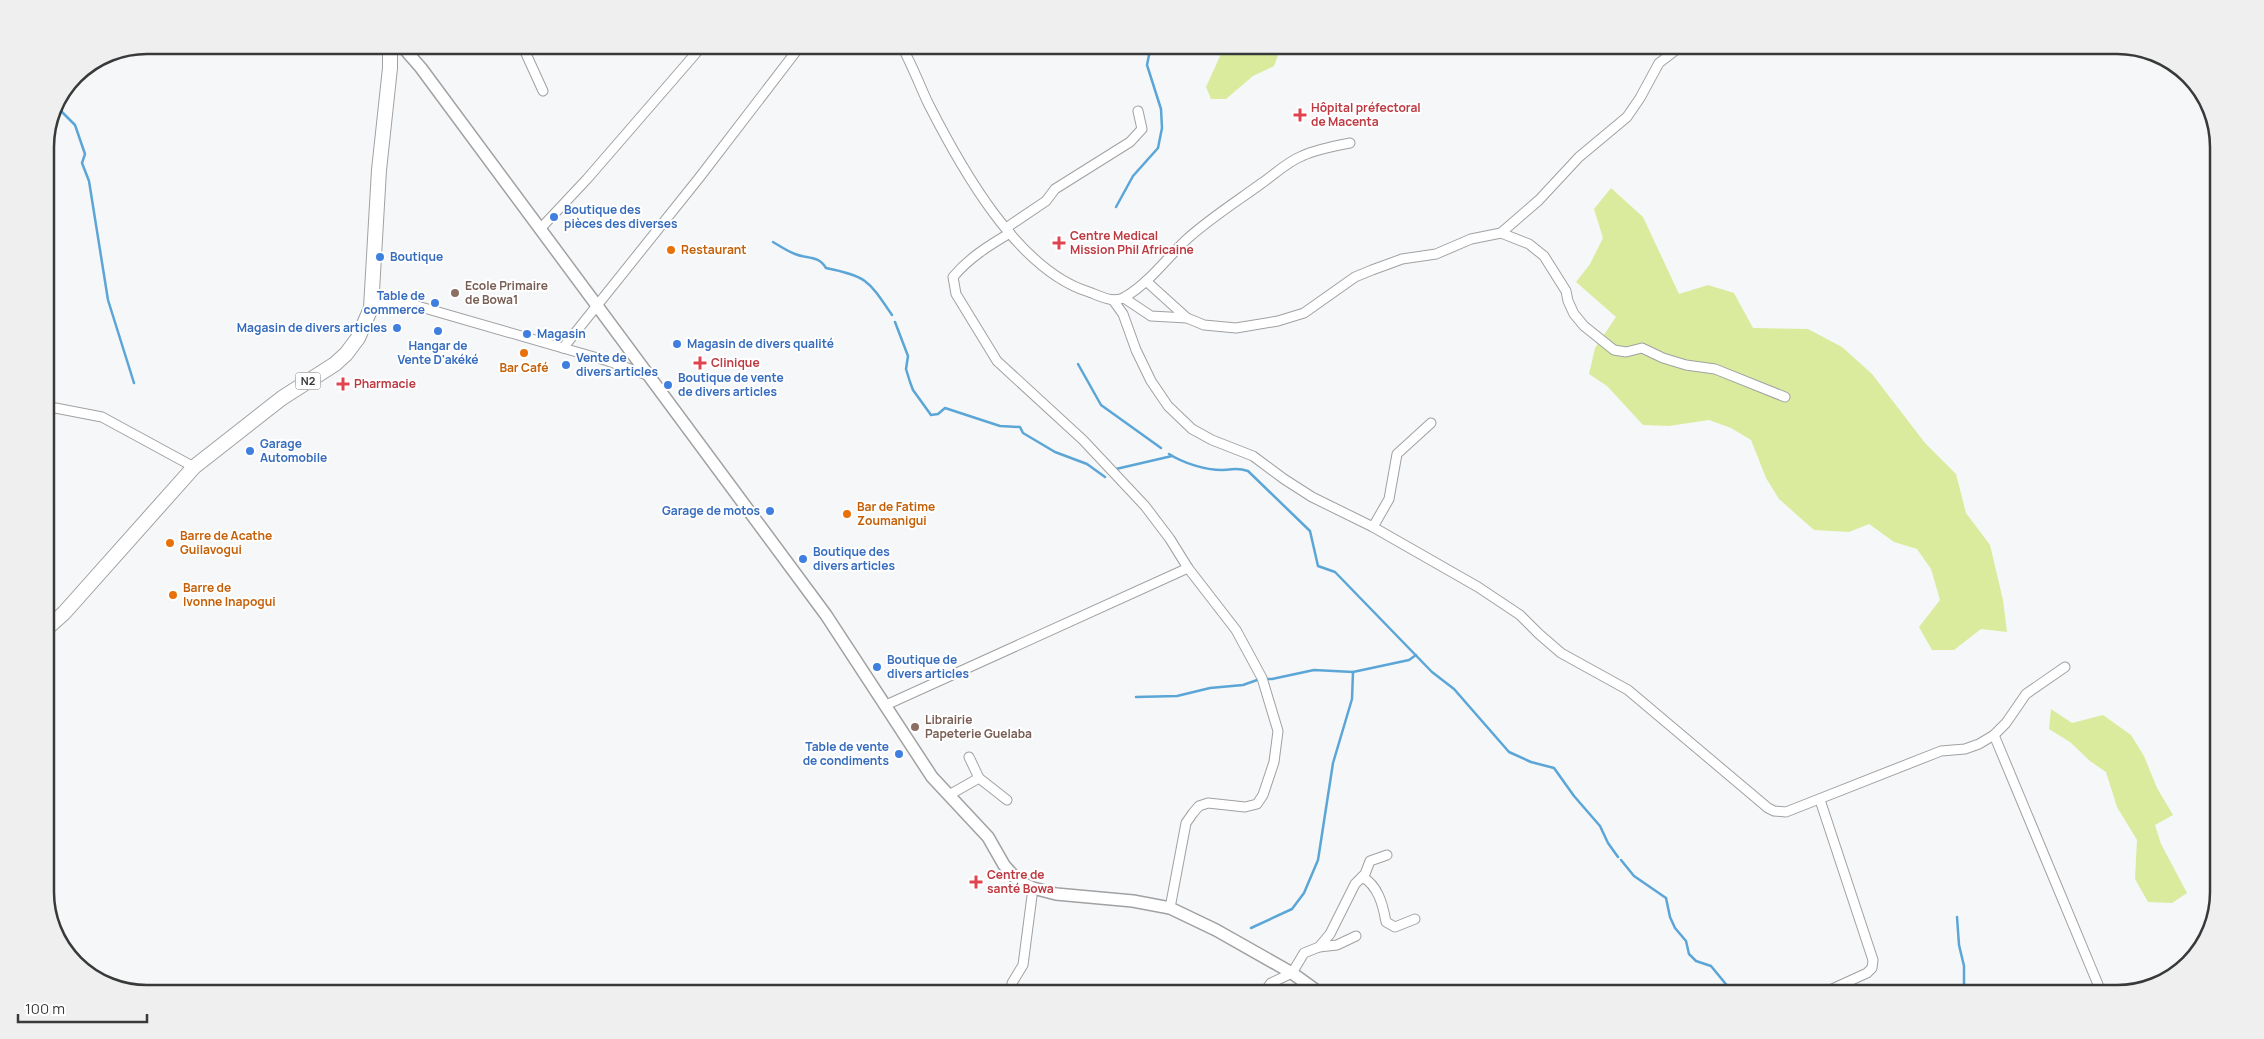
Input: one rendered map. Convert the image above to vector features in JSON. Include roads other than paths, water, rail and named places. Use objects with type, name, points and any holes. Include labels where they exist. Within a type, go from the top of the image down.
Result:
[{"type":"highway","name":"N2","points":[[54,622],[194,466],[282,398],[346,354],[358,338],[371,308],[379,170],[390,54]]},
{"type":"main road","points":[[409,54],[598,305],[647,375],[820,607],[932,777],[988,837],[1004,865],[1018,881],[1033,888],[1056,894],[1133,901],[1170,908],[1216,930],[1292,973],[1309,985]]},
{"type":"street","points":[[526,54],[543,91]]},
{"type":"street","points":[[540,229],[587,179],[695,54]]},
{"type":"street","points":[[563,348],[699,178],[794,54]]},
{"type":"street","points":[[909,54],[952,150],[1021,248],[1054,274],[1082,290],[1113,300],[1124,298],[1146,280],[1184,241],[1208,221],[1289,163],[1303,155],[1350,142]]},
{"type":"street","points":[[1124,298],[1151,316],[1186,318],[1204,325],[1236,328],[1278,321],[1304,313],[1355,277],[1372,270],[1402,260],[1436,254],[1471,239],[1501,233],[1539,200],[1579,157],[1627,117],[1659,63],[1671,54]]},
{"type":"street","points":[[1138,111],[1142,130],[1130,142],[1056,189],[1046,201],[982,250],[953,277],[956,294],[997,361],[1083,440],[1160,525],[1188,568],[1236,630],[1262,678],[1278,731],[1274,762],[1264,795],[1257,804],[1245,808],[1208,803],[1199,806],[1186,823],[1170,908]]},
{"type":"street","points":[[1501,233],[1529,244],[1544,256],[1566,291],[1574,314],[1584,326],[1614,350],[1626,352],[1642,348],[1671,360],[1715,370],[1785,397]]},
{"type":"street","points":[[1146,280],[1186,318]]},
{"type":"street","points":[[1113,300],[1123,314],[1136,350],[1151,382],[1168,406],[1192,429],[1212,440],[1253,456],[1284,480],[1312,497],[1373,528],[1478,587],[1520,615],[1561,652],[1628,690],[1768,808],[1774,811],[1786,812],[1941,751],[1965,749],[1994,735],[2006,723],[2026,694],[2065,666]]},
{"type":"street","points":[[371,308],[407,303],[608,361],[647,375]]},
{"type":"street","points":[[54,408],[102,417],[194,466]]},
{"type":"street","points":[[1373,528],[1388,499],[1397,454],[1431,423]]},
{"type":"street","points":[[886,705],[1188,568]]},
{"type":"street","points":[[1994,735],[2041,852],[2098,985]]},
{"type":"street","points":[[969,757],[979,778],[1007,800]]},
{"type":"street","points":[[949,796],[979,778]]},
{"type":"street","points":[[1820,800],[1873,960],[1872,968],[1867,973],[1841,985]]},
{"type":"street","points":[[1319,947],[1330,934],[1355,884],[1362,877],[1370,861],[1387,855]]},
{"type":"street","points":[[1362,877],[1370,881],[1379,897],[1386,922],[1396,927],[1415,919]]},
{"type":"street","points":[[1012,985],[1023,965],[1033,888]]},
{"type":"street","points":[[1270,985],[1292,973],[1304,953],[1319,947],[1337,944],[1356,936]]},
{"type":"waterway","points":[[1116,207],[1133,176],[1158,148],[1162,128],[1161,109],[1147,65],[1149,54]]},
{"type":"waterway","points":[[61,111],[75,125],[85,154],[82,163],[89,181],[108,300],[134,383]]},
{"type":"waterway","points":[[773,242],[799,256],[816,259],[826,268],[859,277],[872,287],[892,315]]},
{"type":"waterway","points":[[895,322],[908,356],[906,369],[913,390],[931,415],[938,414],[945,408],[1000,426],[1020,427],[1023,433],[1055,452],[1087,464],[1105,477]]},
{"type":"waterway","points":[[1078,364],[1101,405],[1161,448]]},
{"type":"waterway","points":[[1169,454],[1201,467],[1215,470],[1237,469],[1248,471],[1310,531],[1318,566],[1335,572],[1432,672],[1454,689],[1509,752],[1531,762],[1554,768],[1574,796],[1600,826],[1608,843],[1618,857]]},
{"type":"waterway","points":[[1116,469],[1172,456]]},
{"type":"waterway","points":[[1265,679],[1314,670],[1353,672],[1409,660],[1416,655]]},
{"type":"waterway","points":[[1251,928],[1292,909],[1304,893],[1318,860],[1333,763],[1352,699],[1353,672]]},
{"type":"waterway","points":[[1136,697],[1177,696],[1210,688],[1243,685],[1260,679]]},
{"type":"waterway","points":[[1621,860],[1634,876],[1666,898],[1670,917],[1675,928],[1686,941],[1689,954],[1696,961],[1711,966],[1727,985]]},
{"type":"waterway","points":[[1957,917],[1959,945],[1964,966],[1964,985]]},
{"type":"place","name":"Hôpital préfectoral de Macenta","points":[[1300,115]]},
{"type":"place","name":"Boutique des pièces des diverses","points":[[554,217]]},
{"type":"place","name":"Centre Medical Mission Phil Africaine","points":[[1059,243]]},
{"type":"place","name":"Restaurant","points":[[671,250]]},
{"type":"place","name":"Boutique","points":[[380,257]]},
{"type":"place","name":"Ecole Primaire de Bowa1","points":[[455,293]]},
{"type":"place","name":"Table de commerce","points":[[435,303]]},
{"type":"place","name":"Magasin de divers articles","points":[[397,328]]},
{"type":"place","name":"Hangar de Vente D'akéké","points":[[438,331]]},
{"type":"place","name":"Magasin","points":[[527,334]]},
{"type":"place","name":"Magasin de divers qualité","points":[[677,344]]},
{"type":"place","name":"Bar Café","points":[[524,353]]},
{"type":"place","name":"Clinique","points":[[700,363]]},
{"type":"place","name":"Vente de divers articles","points":[[566,365]]},
{"type":"place","name":"Pharmacie","points":[[343,384]]},
{"type":"place","name":"Boutique de vente de divers articles","points":[[668,385]]},
{"type":"place","name":"Garage Automobile","points":[[250,451]]},
{"type":"place","name":"Garage de motos","points":[[770,511]]},
{"type":"place","name":"Bar de Fatime Zoumanigui","points":[[847,514]]},
{"type":"place","name":"Barre de Acathe Guilavogui","points":[[170,543]]},
{"type":"place","name":"Boutique des divers articles","points":[[803,559]]},
{"type":"place","name":"Barre de Ivonne Inapogui","points":[[173,595]]},
{"type":"place","name":"Boutique de divers articles","points":[[877,667]]},
{"type":"place","name":"Librairie Papeterie Guelaba","points":[[915,727]]},
{"type":"place","name":"Table de vente de condiments","points":[[899,754]]},
{"type":"place","name":"Centre de santé Bowa","points":[[976,882]]}]
